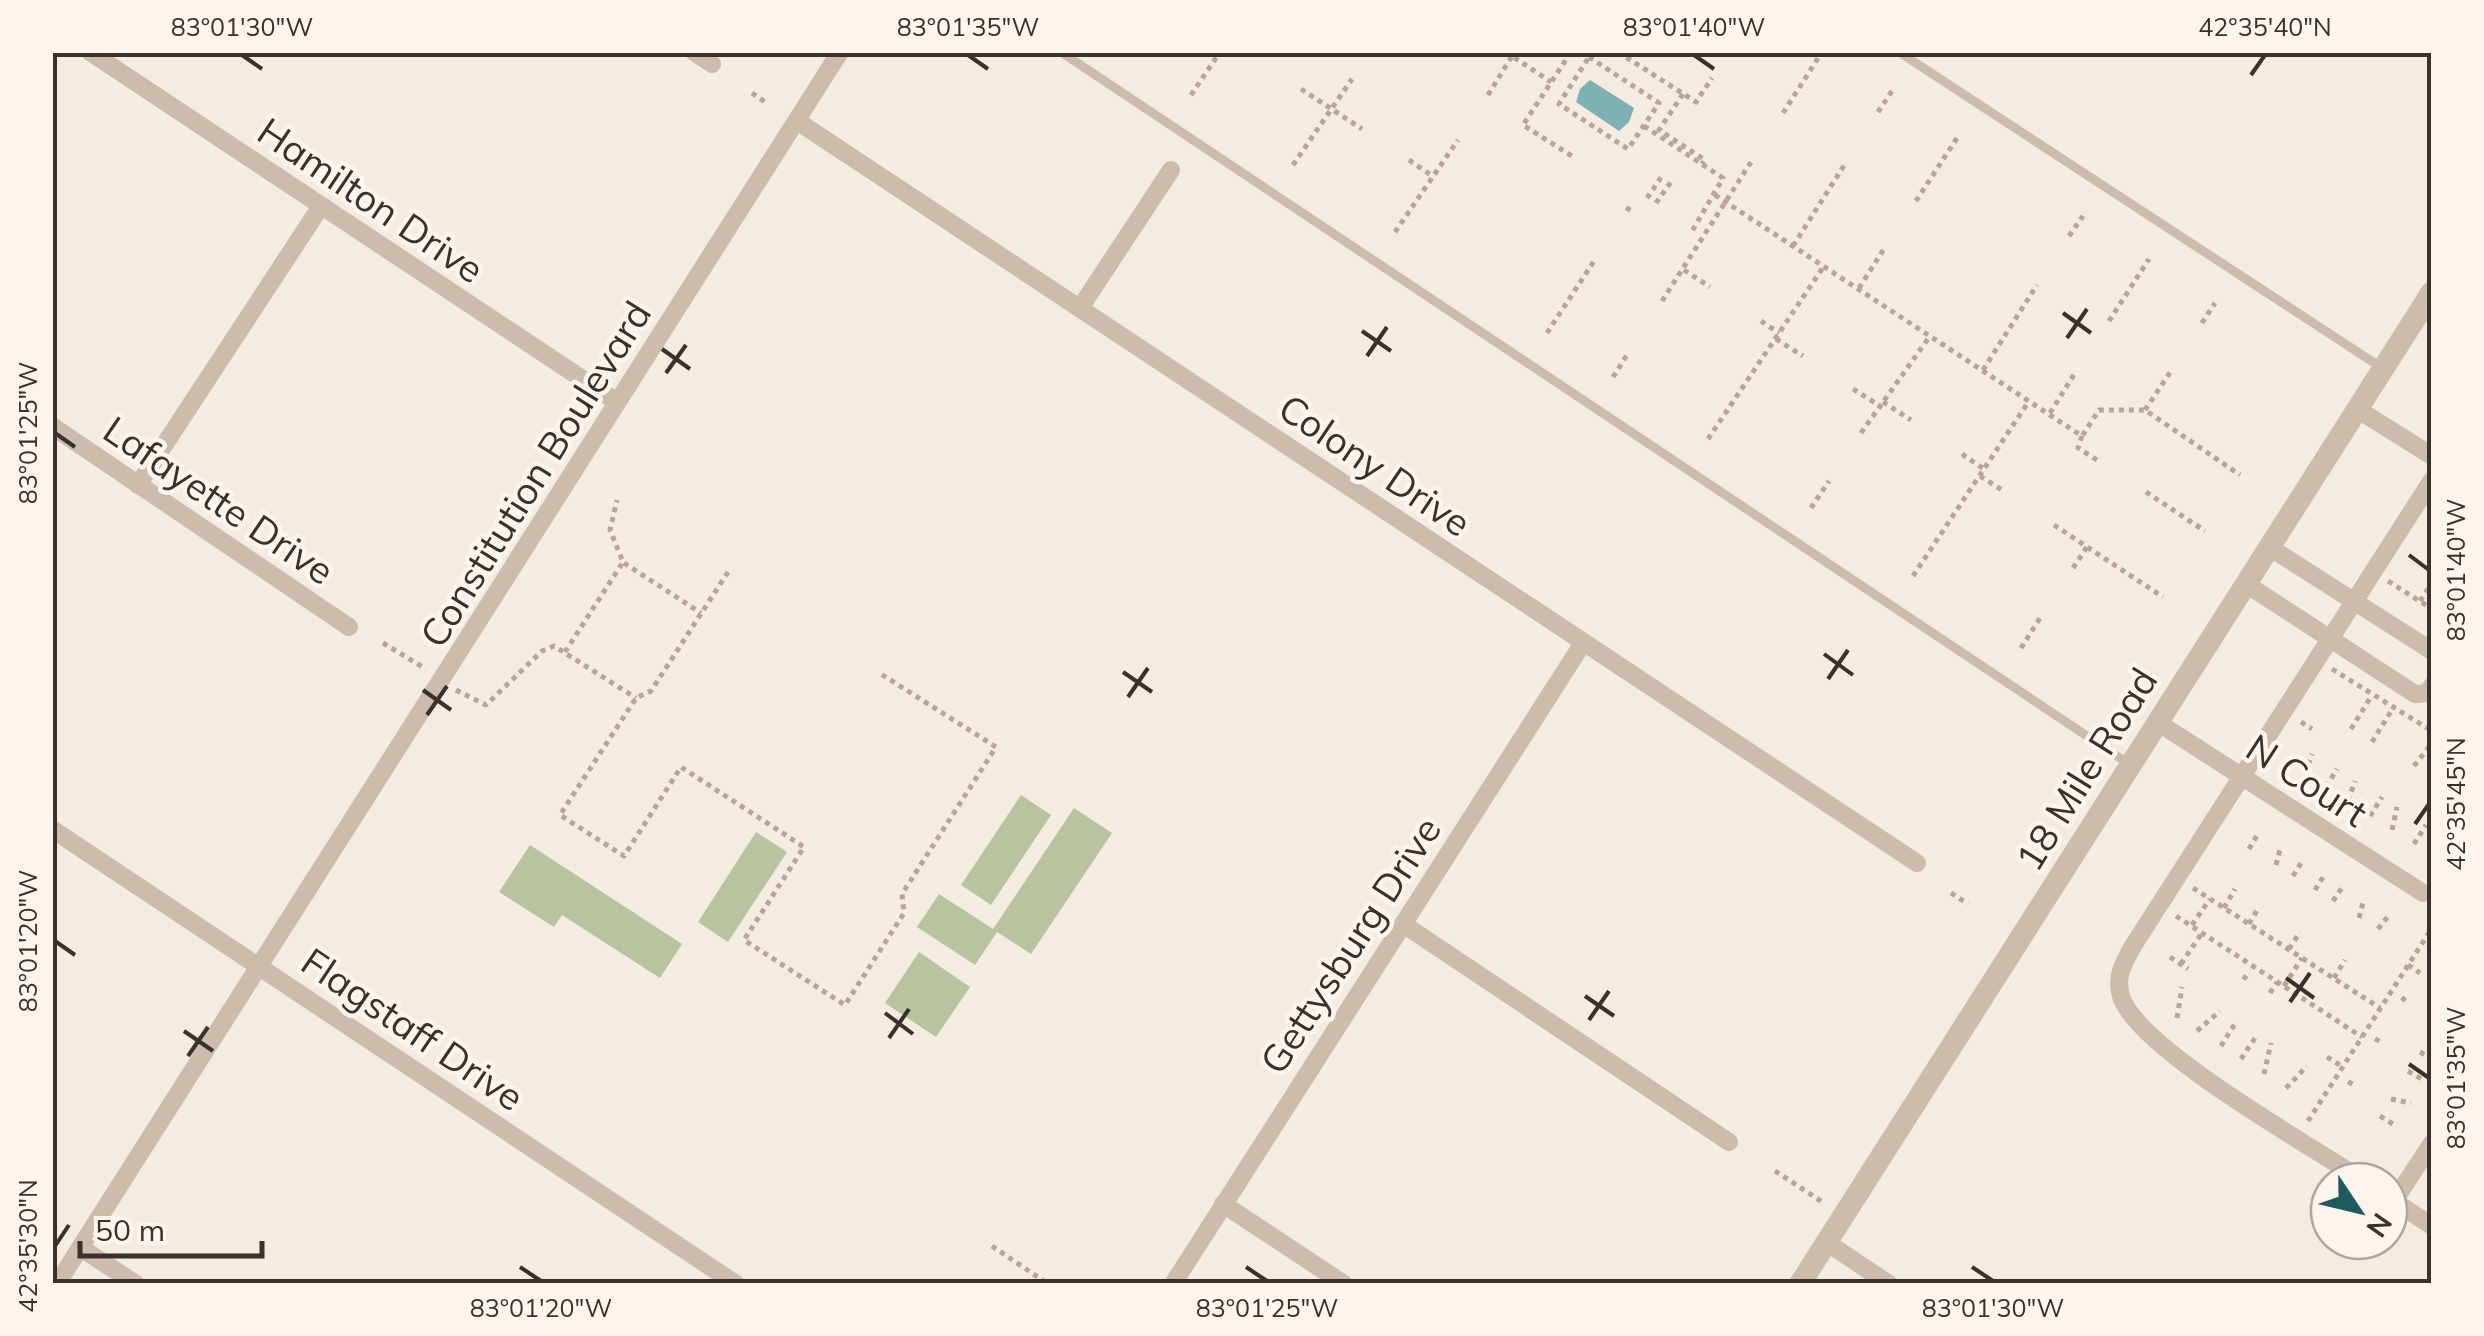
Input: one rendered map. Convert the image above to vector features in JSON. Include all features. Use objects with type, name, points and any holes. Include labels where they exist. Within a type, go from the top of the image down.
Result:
[{"type":"street","name":"Hamilton Drive","points":[[90,52],[616,402]]},
{"type":"street","points":[[694,52],[712,64]]},
{"type":"street","name":"Constitution Boulevard","points":[[57,1284],[840,52]]},
{"type":"street","name":"Colony Drive","points":[[798,121],[1917,863]]},
{"type":"street","points":[[1080,308],[1171,170]]},
{"type":"street","points":[[138,485],[321,206]]},
{"type":"street","name":"18 Mile Road","points":[[1800,1284],[2432,292]]},
{"type":"street","points":[[2357,409],[2432,456]]},
{"type":"street","name":"Lafayette Drive","points":[[52,426],[349,627]]},
{"type":"street","points":[[2334,1161],[2140,1029],[2122,999],[2122,965],[2432,480]]},
{"type":"street","points":[[2270,546],[2432,651]]},
{"type":"street","points":[[2246,584],[2415,694],[2427,693],[2432,686]]},
{"type":"street","name":"Gettysburg Drive","points":[[1172,1284],[1583,643]]},
{"type":"street","name":"N Court","points":[[2156,722],[2423,893]]},
{"type":"street","name":"Flagstaff Drive","points":[[52,829],[736,1284]]},
{"type":"street","points":[[1403,924],[1729,1142]]},
{"type":"street","points":[[2409,1174],[2432,1143]]},
{"type":"street","points":[[1223,1204],[1344,1284]]},
{"type":"street","points":[[2409,1211],[2432,1226]]},
{"type":"street","points":[[1826,1242],[1889,1284]]},
{"type":"street","points":[[81,1248],[136,1284]]},
{"type":"lane","points":[[1061,52],[2131,765]]},
{"type":"lane","points":[[1899,52],[2383,368]]},
{"type":"path","points":[[1191,95],[1220,52]]},
{"type":"path","points":[[1571,52],[1523,124],[1572,156]]},
{"type":"path","points":[[1618,52],[1696,102],[1712,78]]},
{"type":"path","points":[[1783,113],[1822,52]]},
{"type":"path","points":[[1488,95],[1509,54],[1551,82]]},
{"type":"path","points":[[1589,57],[1659,102],[1644,126],[1628,149],[1558,104],[1589,57]]},
{"type":"path","points":[[1293,165],[1352,80]]},
{"type":"path","points":[[1302,89],[1362,129]]},
{"type":"path","points":[[1878,112],[1892,91]]},
{"type":"path","points":[[752,93],[768,104]]},
{"type":"path","points":[[1683,94],[1659,130],[1705,160],[1702,164]]},
{"type":"path","points":[[1644,126],[1723,178],[1691,233]]},
{"type":"path","points":[[1916,202],[1959,135]]},
{"type":"path","points":[[1395,232],[1458,140]]},
{"type":"path","points":[[1409,160],[1434,176]]},
{"type":"path","points":[[1662,301],[1751,162]]},
{"type":"path","points":[[1793,246],[1845,164]]},
{"type":"path","points":[[1647,198],[1661,176],[1670,182],[1656,204]]},
{"type":"path","points":[[1715,195],[2082,436]]},
{"type":"path","points":[[1627,211],[1632,203]]},
{"type":"path","points":[[2069,236],[2083,216]]},
{"type":"path","points":[[1858,289],[1884,249]]},
{"type":"path","points":[[1547,333],[1596,258]]},
{"type":"path","points":[[2109,321],[2149,259]]},
{"type":"path","points":[[1708,440],[1824,266]]},
{"type":"path","points":[[1684,270],[1710,287]]},
{"type":"path","points":[[1983,370],[2037,285]]},
{"type":"path","points":[[2202,324],[2215,303]]},
{"type":"path","points":[[1762,321],[1802,356]]},
{"type":"path","points":[[1861,434],[1930,336]]},
{"type":"path","points":[[1613,377],[1629,352]]},
{"type":"path","points":[[2144,410],[2170,371]]},
{"type":"path","points":[[2049,414],[2075,373]]},
{"type":"path","points":[[1853,388],[1911,420]]},
{"type":"path","points":[[1913,576],[2029,401]]},
{"type":"path","points":[[2097,460],[2078,448],[2099,410],[2144,410],[2240,475]]},
{"type":"path","points":[[1962,454],[2005,492]]},
{"type":"path","points":[[1811,508],[1829,481]]},
{"type":"path","points":[[2146,492],[2205,530]]},
{"type":"path","points":[[617,500],[610,530],[623,562],[701,613]]},
{"type":"path","points":[[2054,525],[2163,597]]},
{"type":"path","points":[[2073,568],[2088,547]]},
{"type":"path","points":[[566,652],[623,562]]},
{"type":"path","points":[[728,572],[651,690],[636,698],[560,815],[624,856],[681,767],[804,846],[744,940],[845,1006],[904,913],[902,894],[996,747],[881,674]]},
{"type":"path","points":[[2384,578],[2432,609]]},
{"type":"path","points":[[2420,601],[2432,583]]},
{"type":"path","points":[[2021,648],[2040,618]]},
{"type":"path","points":[[383,643],[428,670]]},
{"type":"path","points":[[455,688],[486,705],[548,646],[566,652],[636,698]]},
{"type":"path","points":[[2328,666],[2432,731]]},
{"type":"path","points":[[2351,729],[2372,695]]},
{"type":"path","points":[[2372,742],[2393,708]]},
{"type":"path","points":[[2414,768],[2432,744]]},
{"type":"path","points":[[2305,774],[2312,754]]},
{"type":"path","points":[[2326,787],[2337,770]]},
{"type":"path","points":[[2348,802],[2355,780]]},
{"type":"path","points":[[2370,816],[2382,798]]},
{"type":"path","points":[[2392,830],[2397,807]]},
{"type":"path","points":[[2414,844],[2426,825]]},
{"type":"path","points":[[2249,848],[2259,832]]},
{"type":"path","points":[[2276,865],[2280,846]]},
{"type":"path","points":[[2293,876],[2303,860]]},
{"type":"path","points":[[2314,890],[2324,874]]},
{"type":"path","points":[[2187,884],[2380,1008]]},
{"type":"path","points":[[2333,901],[2343,886]]},
{"type":"path","points":[[2224,908],[2235,889]]},
{"type":"path","points":[[1951,892],[1968,904]]},
{"type":"path","points":[[2191,926],[2210,898]]},
{"type":"path","points":[[2359,918],[2364,899]]},
{"type":"path","points":[[2249,924],[2260,906]]},
{"type":"path","points":[[2168,912],[2280,984],[2378,1038]]},
{"type":"path","points":[[2378,929],[2389,915]]},
{"type":"path","points":[[2306,1124],[2432,928]]},
{"type":"path","points":[[2289,949],[2302,932]]},
{"type":"path","points":[[2181,964],[2202,933]]},
{"type":"path","points":[[2170,957],[2188,969]]},
{"type":"path","points":[[2270,993],[2302,958]]},
{"type":"path","points":[[2334,978],[2345,959]]},
{"type":"path","points":[[2408,965],[2420,973]]},
{"type":"path","points":[[2246,978],[2254,967]]},
{"type":"path","points":[[2177,1018],[2182,987]]},
{"type":"path","points":[[2392,990],[2404,998]]},
{"type":"path","points":[[2292,1007],[2300,996]]},
{"type":"path","points":[[2197,1030],[2220,1011]]},
{"type":"path","points":[[2221,1046],[2236,1022]]},
{"type":"path","points":[[2241,1059],[2257,1034]]},
{"type":"path","points":[[2264,1074],[2271,1044]]},
{"type":"path","points":[[2420,1052],[2432,1059]]},
{"type":"path","points":[[2327,1057],[2343,1067]]},
{"type":"path","points":[[2286,1088],[2307,1066]]},
{"type":"path","points":[[2408,1071],[2425,1082]]},
{"type":"path","points":[[2338,1074],[2350,1082]]},
{"type":"path","points":[[2390,1099],[2411,1103]]},
{"type":"path","points":[[2380,1116],[2396,1126]]},
{"type":"path","points":[[1775,1171],[1824,1203]]},
{"type":"path","points":[[992,1246],[1048,1284]]},
{"type":"green space","points":[[1021,795],[1051,815],[991,905],[961,885]]},
{"type":"green space","points":[[1074,808],[1112,833],[1031,954],[997,932],[975,965],[917,927],[939,894],[993,929]]},
{"type":"green space","points":[[756,832],[787,852],[728,942],[698,922]]},
{"type":"green space","points":[[530,845],[682,944],[660,978],[562,915],[554,927],[499,892]]},
{"type":"green space","points":[[919,952],[970,987],[936,1037],[885,1003]]},
{"type":"water","points":[[1590,80],[1634,108],[1629,122],[1619,131],[1576,102],[1580,89]]}]
